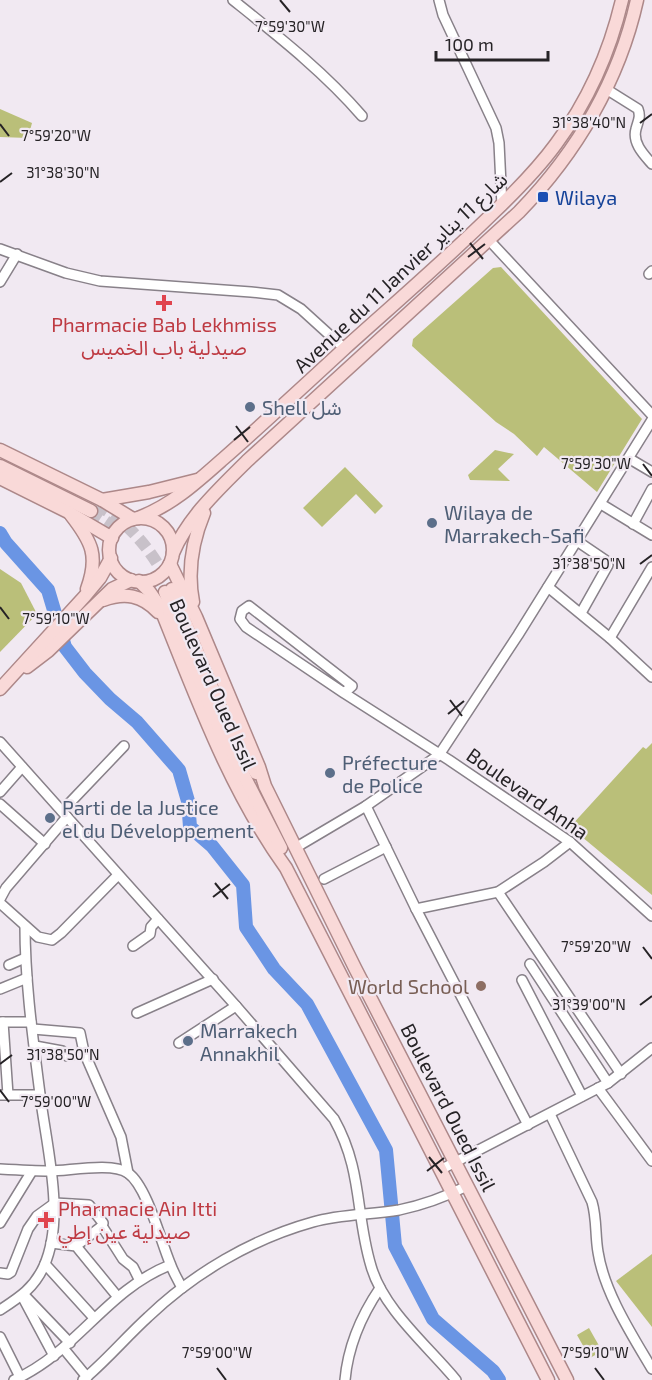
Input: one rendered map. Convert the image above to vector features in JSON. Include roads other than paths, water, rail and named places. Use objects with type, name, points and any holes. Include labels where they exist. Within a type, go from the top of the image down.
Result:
[{"type":"main road","name":"Avenue du 11 Janvier شارع 11 يناير","points":[[136,519],[168,503],[201,479],[254,434],[501,206],[545,159],[575,116],[606,53],[622,0]]},
{"type":"main road","name":"Avenue du 11 Janvier شارع 11 يناير","points":[[171,559],[182,534],[210,500],[268,441],[533,198],[560,165],[588,123],[606,89],[623,47],[637,0]]},
{"type":"main road","points":[[0,450],[97,505]]},
{"type":"main road","points":[[0,458],[97,505],[201,479]]},
{"type":"main road","points":[[0,466],[136,519],[152,520],[164,527],[171,539],[171,559],[157,577],[135,581],[112,589],[70,622],[0,689]]},
{"type":"main road","points":[[0,478],[68,512],[112,538]]},
{"type":"main road","points":[[196,617],[190,585],[191,552],[210,500]]},
{"type":"main road","points":[[68,512],[83,531],[93,554],[92,575],[85,596]]},
{"type":"main road","points":[[135,581],[118,571],[111,558],[110,549],[112,538],[121,525],[136,519]]},
{"type":"main road","points":[[70,622],[111,558]]},
{"type":"main road","name":"Boulevard Oued Issil","points":[[171,559],[260,767],[266,786],[295,848],[567,1380]]},
{"type":"main road","name":"Boulevard Oued Issil","points":[[135,581],[155,598],[203,716],[259,825],[286,868],[548,1380]]},
{"type":"main road","name":"Boulevard Oued Issil","points":[[266,786],[253,770],[238,744],[169,590],[202,689],[231,753],[279,843],[286,868]]},
{"type":"main road","points":[[97,602],[119,595],[134,596],[148,602],[165,619]]},
{"type":"street","points":[[233,0],[278,35],[334,86],[362,116]]},
{"type":"street","points":[[439,0],[443,15],[496,128],[499,143],[501,206]]},
{"type":"street","points":[[606,89],[638,110],[640,116],[635,131],[635,140],[652,164]]},
{"type":"street","points":[[489,240],[652,415]]},
{"type":"street","points":[[0,249],[66,273],[100,281],[278,295],[301,309],[345,349]]},
{"type":"street","points":[[0,282],[17,254]]},
{"type":"street","points":[[295,848],[366,806],[439,755],[630,459],[652,420]]},
{"type":"street","points":[[630,459],[652,472]]},
{"type":"street","points":[[633,524],[652,489]]},
{"type":"street","points":[[601,504],[652,535]]},
{"type":"street","points":[[577,541],[605,560],[608,565],[581,613]]},
{"type":"street","points":[[610,638],[652,567]]},
{"type":"street","points":[[548,587],[652,676]]},
{"type":"street","name":"Boulevard Anha","points":[[344,693],[352,686],[249,606],[242,611],[240,619],[246,627],[344,693],[570,842],[652,916]]},
{"type":"street","points":[[0,742],[334,1119],[351,1154],[371,1268],[380,1288],[390,1304],[456,1380]]},
{"type":"street","points":[[118,874],[52,940],[38,937],[0,901],[6,888],[45,844],[65,814],[124,746]]},
{"type":"street","points":[[0,792],[22,767]]},
{"type":"street","points":[[0,804],[45,844]]},
{"type":"street","points":[[366,806],[416,909],[528,1125]]},
{"type":"street","points":[[416,909],[487,892],[498,892],[570,842]]},
{"type":"street","points":[[324,879],[386,847]]},
{"type":"street","points":[[498,892],[621,1074]]},
{"type":"street","points":[[133,946],[150,934],[151,927],[158,919]]},
{"type":"street","points":[[0,1310],[23,1295],[45,1264],[51,1243],[55,1203],[32,1026],[25,958],[25,926]]},
{"type":"street","points":[[9,965],[25,958]]},
{"type":"street","points":[[530,964],[608,1083]]},
{"type":"street","points":[[0,989],[27,978]]},
{"type":"street","points":[[138,1013],[213,980]]},
{"type":"street","points":[[522,980],[582,1096]]},
{"type":"street","points":[[179,1043],[236,1006]]},
{"type":"street","points":[[40,1095],[4,1095],[2,1022],[80,1033],[84,1052],[121,1137],[128,1173],[138,1186],[155,1220],[170,1265],[182,1288]]},
{"type":"street","points":[[35,1046],[62,1051],[67,1056],[84,1052]]},
{"type":"street","points":[[440,1170],[608,1083],[652,1048]]},
{"type":"street","points":[[598,1088],[652,1161]]},
{"type":"street","points":[[550,1114],[592,1202],[596,1215],[598,1252],[611,1294],[652,1369]]},
{"type":"street","points":[[0,1169],[50,1171],[103,1168],[128,1173]]},
{"type":"street","points":[[0,1223],[32,1171]]},
{"type":"street","points":[[23,1295],[67,1346],[85,1378],[151,1314],[182,1288],[225,1260],[262,1240],[313,1222],[362,1213],[398,1210],[453,1193],[467,1186]]},
{"type":"street","points":[[0,1273],[9,1274],[15,1266],[28,1229],[37,1216],[55,1203],[89,1205],[103,1223],[102,1226],[123,1259],[134,1269],[140,1279]]},
{"type":"street","points":[[76,1246],[102,1226]]},
{"type":"street","points":[[51,1243],[76,1246],[117,1296]]},
{"type":"street","points":[[45,1264],[94,1318]]},
{"type":"street","points":[[0,1337],[17,1379],[67,1346],[117,1296],[140,1279],[170,1265]]},
{"type":"street","points":[[345,1380],[348,1357],[359,1322],[380,1288]]},
{"type":"street","points":[[23,1295],[54,1356]]},
{"type":"waterway","points":[[0,533],[6,543],[48,590],[65,647],[85,673],[137,722],[179,770],[188,801],[190,827],[212,846],[243,885],[246,927],[274,969],[307,1004],[386,1150],[395,1246],[433,1319],[493,1371],[499,1380]]},
{"type":"tunnel","points":[[97,505],[121,521],[141,541],[158,564],[172,589]]},
{"type":"tunnel","points":[[91,511],[123,533]]},
{"type":"place","name":"Wilaya","points":[[543,197]]},
{"type":"place","name":"Pharmacie Bab Lekhmiss صيدلية باب الخميس","points":[[164,303]]},
{"type":"place","name":"Shell شل","points":[[250,407]]},
{"type":"place","name":"Wilaya de Marrakech-Safi","points":[[432,523]]},
{"type":"place","name":"Préfecture de Police","points":[[330,773]]},
{"type":"place","name":"Parti de la Justice el du Développement","points":[[50,818]]},
{"type":"place","name":"World School","points":[[481,986]]},
{"type":"place","name":"Marrakech Annakhil","points":[[188,1041]]},
{"type":"place","name":"Pharmacie Ain Itti صيدلية عين إطي","points":[[46,1220]]}]
